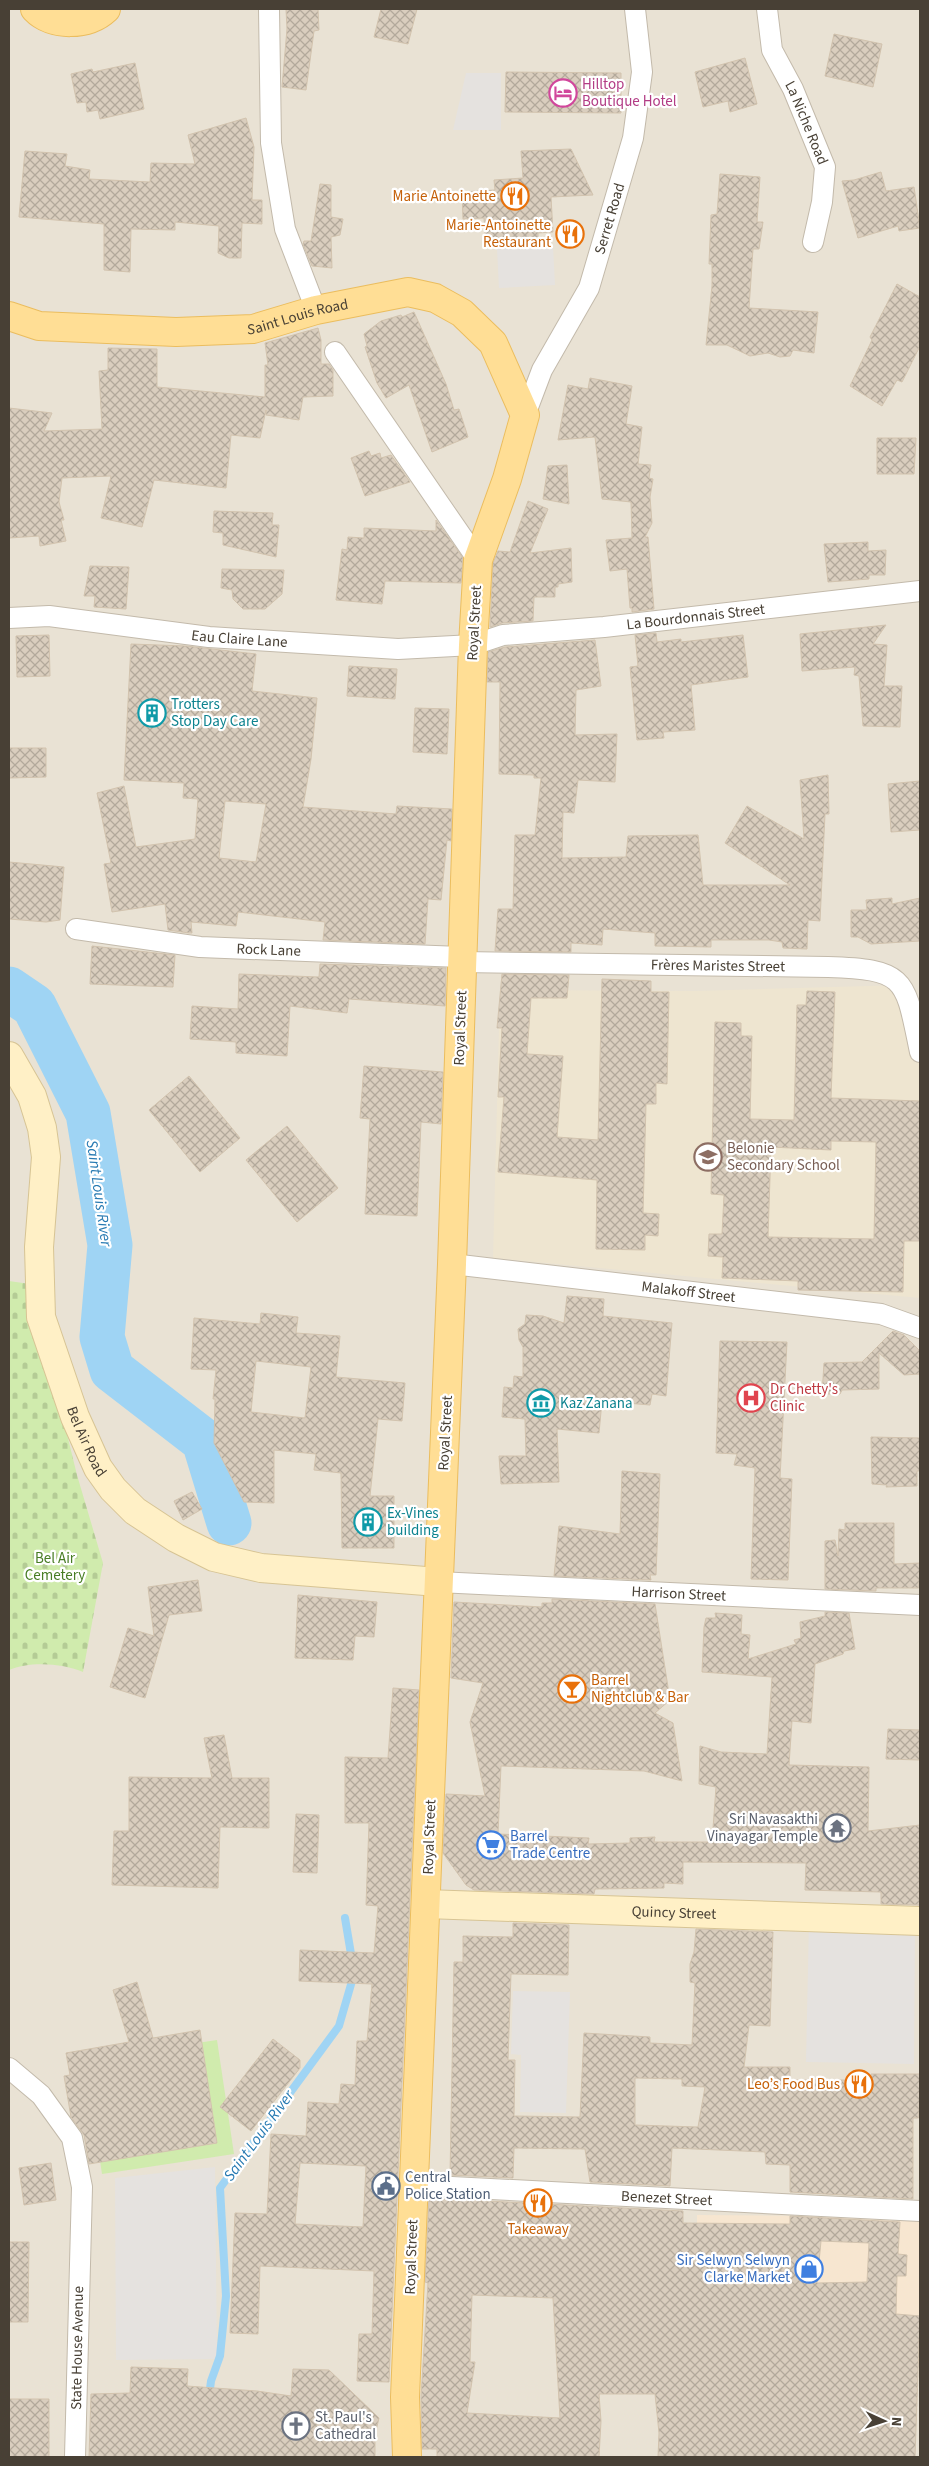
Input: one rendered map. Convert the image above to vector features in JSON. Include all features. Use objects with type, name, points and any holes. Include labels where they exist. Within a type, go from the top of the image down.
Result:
[{"type":"main road","points":[[35,9],[42,16],[58,22],[83,20],[106,9]]},
{"type":"main road","name":"Saint Louis Road","points":[[9,316],[39,326],[176,332],[253,329],[316,310],[408,292],[435,298],[462,313],[493,343],[525,415]]},
{"type":"main road","name":"Royal Street","points":[[407,2457],[405,2397],[452,1264],[473,645],[478,560],[506,479],[525,415]]},
{"type":"main road","name":"Bel Air Road","points":[[9,1056],[32,1096],[42,1128],[46,1157],[39,1248],[41,1317],[75,1417],[98,1468],[113,1489],[135,1511],[176,1538],[214,1557],[261,1568],[438,1582]]},
{"type":"main road","name":"Quincy Street","points":[[426,1904],[920,1921]]},
{"type":"street","points":[[269,9],[271,143],[285,229],[316,310]]},
{"type":"street","name":"Serret Road","points":[[525,415],[542,370],[589,288],[633,138],[642,72],[635,9]]},
{"type":"street","name":"La Niche Road","points":[[767,9],[772,50],[792,89],[825,167],[822,202],[813,242]]},
{"type":"street","points":[[336,352],[478,560]]},
{"type":"street","name":"La Bourdonnais Street","points":[[473,645],[503,635],[604,627],[920,591]]},
{"type":"street","name":"Eau Claire Lane","points":[[9,618],[49,616],[209,638],[398,650],[473,645]]},
{"type":"street","name":"Rock Lane","points":[[76,929],[200,947],[461,959]]},
{"type":"street","name":"Frères Maristes Street","points":[[461,959],[828,967],[873,970],[892,977],[903,986],[908,998],[920,1052]]},
{"type":"street","name":"Malakoff Street","points":[[452,1264],[881,1314],[920,1328]]},
{"type":"street","name":"Harrison Street","points":[[438,1582],[920,1605]]},
{"type":"street","name":"State House Avenue","points":[[9,2068],[41,2095],[72,2138],[82,2187],[79,2240],[75,2457]]},
{"type":"street","name":"Benezet Street","points":[[413,2184],[920,2211]]},
{"type":"shaded area","points":[[9,9],[920,9],[920,2457],[9,2457]]},
{"type":"shaded area","points":[[466,73],[501,73],[501,130],[453,130]]},
{"type":"shaded area","points":[[553,246],[555,285],[499,288],[497,249]]},
{"type":"shaded area","name":"Belonie Secondary School","points":[[906,985],[920,1055],[920,1298],[493,1258],[500,990],[695,991]]},
{"type":"shaded area","points":[[809,1920],[915,1922],[914,2064],[806,2062]]},
{"type":"shaded area","points":[[513,1991],[570,1992],[566,2113],[520,2112],[521,2055],[511,2054]]},
{"type":"shaded area","points":[[215,2167],[217,2359],[116,2360],[115,2178]]},
{"type":"shaded area","name":"Sir Selwyn Selwyn Clarke Market","points":[[697,2215],[920,2217],[920,2322],[788,2321],[696,2398]]},
{"type":"green space","name":"Bel Air Cemetery","points":[[9,1281],[30,1284],[77,1475],[103,1563],[83,1672],[46,1664],[26,1665],[9,1670]]},
{"type":"green space","points":[[217,2040],[234,2154],[102,2174],[85,2060]]},
{"type":"building","points":[[286,9],[318,9],[319,30],[314,31],[306,90],[282,87],[287,29]]},
{"type":"building","points":[[381,9],[417,9],[408,44],[374,37]]},
{"type":"building","points":[[834,34],[882,44],[873,87],[825,76]]},
{"type":"building","points":[[745,58],[757,104],[730,112],[728,101],[703,107],[695,72]]},
{"type":"building","points":[[135,63],[144,109],[100,119],[98,110],[87,112],[86,102],[77,103],[71,74],[92,69],[93,72]]},
{"type":"building","name":"Hilltop Boutique Hotel","points":[[506,72],[621,73],[621,113],[505,112]]},
{"type":"building","points":[[246,118],[254,147],[252,200],[262,200],[262,224],[242,223],[241,258],[229,258],[218,253],[219,226],[175,222],[175,230],[131,229],[130,272],[104,270],[104,224],[19,217],[25,151],[67,154],[65,166],[90,170],[89,179],[150,182],[151,163],[195,164],[188,135]]},
{"type":"building","name":"Marie Antoinette","points":[[571,149],[593,195],[551,197],[553,232],[538,233],[538,244],[486,246],[484,218],[463,219],[462,192],[495,190],[494,180],[523,178],[521,151]]},
{"type":"building","points":[[881,172],[886,191],[914,187],[920,228],[899,231],[898,226],[858,238],[842,181],[854,180]]},
{"type":"building","points":[[720,174],[760,177],[757,222],[763,222],[759,249],[753,249],[749,308],[818,312],[814,353],[793,350],[790,356],[780,357],[768,353],[750,356],[727,345],[706,345],[712,286],[712,264],[709,264],[711,215],[717,214]]},
{"type":"building","points":[[320,184],[331,185],[331,217],[343,219],[340,235],[331,237],[332,268],[312,266],[303,244],[304,241],[311,241]]},
{"type":"building","points":[[897,284],[920,297],[920,346],[902,382],[897,380],[882,406],[850,386],[872,340],[870,337]]},
{"type":"building","points":[[414,312],[446,384],[454,410],[459,409],[468,437],[432,452],[409,385],[386,398],[377,383],[365,347],[367,346],[364,334],[381,321],[401,315],[402,317]]},
{"type":"building","points":[[318,328],[321,340],[321,364],[329,364],[333,370],[333,396],[303,397],[299,420],[266,415],[266,410],[260,438],[231,435],[226,488],[154,480],[142,527],[101,518],[111,476],[62,478],[59,502],[64,520],[61,520],[66,541],[40,546],[39,536],[9,538],[9,408],[52,413],[44,431],[102,429],[99,371],[108,370],[108,348],[157,349],[157,387],[265,397],[265,365],[268,365],[265,343]]},
{"type":"building","points":[[590,378],[632,386],[626,424],[642,427],[638,464],[651,465],[649,478],[653,479],[650,497],[652,523],[645,537],[648,537],[654,609],[632,612],[632,608],[630,608],[627,569],[610,571],[606,540],[632,538],[631,502],[602,499],[595,437],[558,440],[568,385],[588,389]]},
{"type":"building","points":[[877,438],[916,438],[914,474],[877,474]]},
{"type":"building","points":[[369,451],[371,456],[380,453],[381,458],[391,455],[410,482],[365,496],[351,458]]},
{"type":"building","points":[[567,465],[569,504],[543,499],[548,466]]},
{"type":"building","points":[[528,501],[548,509],[530,553],[571,548],[572,582],[558,584],[558,587],[555,587],[555,597],[534,597],[533,621],[502,623],[490,627],[493,563],[498,551],[510,552]]},
{"type":"building","points":[[214,511],[273,513],[272,525],[279,525],[276,557],[223,545],[223,533],[213,532]]},
{"type":"building","points":[[436,520],[463,558],[461,583],[385,581],[382,604],[336,600],[342,549],[347,550],[348,537],[364,538],[364,528],[436,531]]},
{"type":"building","points":[[868,542],[868,551],[886,550],[885,575],[869,575],[869,579],[828,582],[824,544]]},
{"type":"building","points":[[90,566],[129,567],[126,609],[94,607],[95,596],[84,596]]},
{"type":"building","points":[[222,569],[284,570],[282,594],[265,609],[243,609],[233,599],[232,590],[221,588]]},
{"type":"building","points":[[886,625],[873,644],[887,645],[884,686],[902,686],[900,727],[863,726],[859,676],[854,675],[855,667],[802,671],[800,634]]},
{"type":"building","points":[[656,633],[657,642],[681,639],[681,642],[743,635],[748,677],[691,685],[695,730],[663,732],[664,738],[637,740],[630,667],[638,666],[635,635]]},
{"type":"building","points":[[49,635],[50,676],[17,677],[16,636]]},
{"type":"building","points":[[595,640],[601,686],[576,690],[575,735],[617,734],[615,782],[578,780],[574,813],[563,812],[562,858],[626,857],[628,836],[698,835],[703,885],[790,885],[725,843],[747,806],[804,839],[800,780],[828,775],[829,814],[825,814],[820,921],[808,920],[807,949],[783,948],[782,942],[769,940],[711,940],[711,947],[655,946],[655,933],[603,929],[602,945],[571,943],[571,952],[495,951],[498,909],[513,909],[515,835],[535,835],[541,778],[534,778],[534,775],[499,774],[500,682],[487,682],[488,652],[505,647]]},
{"type":"building","points":[[131,644],[186,646],[256,654],[252,691],[317,698],[311,759],[303,807],[396,814],[397,806],[452,809],[451,841],[447,840],[441,900],[428,899],[425,944],[323,940],[325,922],[238,912],[236,926],[191,922],[192,933],[168,930],[165,904],[112,912],[104,864],[111,863],[97,793],[124,786],[136,847],[195,839],[198,799],[183,798],[184,783],[124,780]],"holes":[[[225,801],[266,804],[256,862],[219,858]]]},
{"type":"building","points":[[349,666],[397,669],[395,699],[347,696]]},
{"type":"building","points":[[415,708],[449,709],[447,754],[413,752]]},
{"type":"building","points":[[9,748],[46,748],[46,777],[9,778]]},
{"type":"building","points":[[920,781],[920,830],[891,832],[888,784]]},
{"type":"building","points":[[9,862],[64,867],[60,920],[46,922],[9,919]]},
{"type":"building","points":[[892,898],[892,904],[920,898],[920,941],[871,944],[858,937],[851,937],[851,910],[867,910],[866,900]]},
{"type":"building","points":[[92,946],[175,955],[173,987],[90,984]]},
{"type":"building","points":[[320,964],[446,968],[445,1006],[349,999],[347,1013],[290,1006],[287,1056],[236,1053],[236,1042],[190,1039],[192,1006],[238,1009],[239,974],[319,977]]},
{"type":"building","points":[[502,974],[569,975],[567,998],[531,998],[527,1054],[563,1056],[557,1137],[598,1140],[602,979],[651,981],[651,992],[669,992],[667,1084],[656,1083],[656,1104],[646,1104],[643,1213],[659,1214],[658,1236],[645,1235],[645,1250],[596,1249],[597,1180],[498,1172],[504,1097],[498,1097],[502,1028],[497,1028]]},
{"type":"building","points":[[807,991],[835,992],[831,1098],[920,1101],[920,1241],[904,1241],[903,1292],[798,1290],[798,1281],[722,1278],[723,1257],[708,1256],[709,1234],[722,1234],[724,1195],[711,1194],[715,1022],[741,1023],[741,1036],[752,1036],[750,1119],[794,1120],[797,1005],[806,1005]],"holes":[[[831,1141],[876,1142],[874,1239],[768,1237],[771,1147],[831,1150]]]},
{"type":"building","points":[[364,1066],[443,1072],[441,1124],[421,1122],[417,1216],[365,1214],[370,1119],[360,1118]]},
{"type":"building","points":[[189,1076],[240,1138],[200,1172],[149,1110]]},
{"type":"building","points":[[287,1126],[338,1188],[297,1222],[246,1160]]},
{"type":"building","points":[[567,1296],[604,1299],[603,1316],[672,1323],[666,1396],[652,1394],[650,1405],[602,1401],[599,1433],[557,1429],[559,1482],[501,1484],[499,1456],[526,1456],[525,1419],[502,1417],[504,1387],[513,1388],[514,1376],[523,1377],[523,1347],[519,1340],[518,1329],[525,1324],[526,1315],[543,1316],[564,1323]]},
{"type":"building","points":[[261,1313],[298,1317],[296,1333],[340,1336],[336,1377],[405,1383],[402,1421],[378,1419],[370,1496],[394,1496],[394,1548],[342,1548],[341,1473],[314,1470],[316,1454],[274,1450],[274,1503],[244,1502],[214,1443],[215,1399],[213,1399],[216,1370],[191,1369],[194,1318],[260,1324]],"holes":[[[256,1361],[311,1367],[305,1418],[251,1412]]]},
{"type":"building","points":[[893,1331],[904,1335],[920,1351],[920,1374],[904,1375],[879,1353],[879,1389],[842,1390],[840,1394],[822,1394],[824,1363],[862,1362]]},
{"type":"building","name":"Dr Chetty's Clinic","points":[[720,1341],[787,1342],[780,1478],[792,1479],[788,1580],[751,1579],[755,1468],[734,1465],[737,1454],[716,1453]]},
{"type":"building","points":[[871,1437],[920,1438],[920,1471],[917,1471],[917,1486],[886,1487],[887,1485],[872,1484]]},
{"type":"building","points":[[622,1471],[660,1474],[656,1575],[650,1575],[651,1580],[554,1576],[559,1526],[620,1534]]},
{"type":"building","points":[[192,1492],[202,1509],[183,1520],[174,1501]]},
{"type":"building","points":[[845,1523],[894,1523],[894,1564],[920,1563],[919,1588],[876,1588],[876,1591],[825,1589],[825,1541],[835,1540],[838,1556],[839,1529],[845,1530]]},
{"type":"building","points":[[198,1580],[202,1611],[169,1615],[145,1698],[110,1687],[128,1628],[154,1636],[148,1587]]},
{"type":"building","points":[[298,1595],[377,1602],[374,1637],[355,1636],[353,1660],[295,1658]]},
{"type":"building","points":[[552,1599],[655,1604],[670,1700],[655,1713],[673,1723],[682,1781],[644,1771],[501,1766],[498,1834],[589,1838],[588,1844],[630,1843],[630,1838],[655,1837],[654,1842],[712,1842],[716,1787],[699,1784],[700,1746],[721,1752],[767,1754],[772,1677],[702,1672],[706,1618],[716,1618],[715,1613],[742,1615],[741,1634],[750,1635],[748,1659],[796,1644],[794,1640],[801,1638],[800,1622],[825,1616],[825,1612],[849,1613],[855,1649],[844,1651],[843,1654],[815,1664],[811,1723],[792,1721],[789,1765],[869,1767],[868,1831],[920,1825],[920,1905],[881,1904],[881,1892],[805,1890],[806,1863],[683,1862],[683,1884],[664,1883],[664,1888],[595,1889],[594,1894],[474,1890],[466,1885],[443,1853],[446,1794],[485,1796],[470,1722],[483,1683],[451,1678],[454,1602],[542,1607],[542,1603],[552,1603]]},
{"type":"building","points":[[393,1688],[419,1690],[389,2382],[357,2381],[359,2334],[372,2334],[374,2271],[260,2266],[258,2334],[230,2333],[235,2213],[267,2214],[271,2134],[306,2136],[308,2102],[339,2104],[341,2084],[355,2085],[357,2041],[367,2041],[372,1984],[299,1981],[300,1950],[374,1953],[378,1906],[366,1905],[369,1823],[345,1823],[345,1757],[388,1758]],"holes":[[[300,2163],[366,2166],[363,2227],[295,2224]]]},
{"type":"building","points":[[888,1729],[920,1730],[920,1760],[886,1759]]},
{"type":"building","points":[[224,1735],[232,1778],[269,1778],[269,1828],[220,1827],[218,1888],[112,1885],[114,1831],[129,1831],[129,1777],[212,1778],[204,1738]]},
{"type":"building","points":[[296,1814],[319,1815],[317,1873],[293,1872]]},
{"type":"building","points":[[513,1923],[569,1925],[568,1975],[511,1974],[508,2060],[515,2060],[514,2116],[580,2117],[584,2033],[650,2037],[650,2043],[692,2045],[695,1983],[690,1982],[690,1964],[694,1952],[696,1929],[773,1932],[770,2026],[749,2025],[744,2067],[790,2067],[790,2080],[855,2080],[856,2078],[871,2078],[871,2074],[920,2074],[919,2118],[913,2118],[913,2199],[790,2192],[790,2165],[766,2164],[765,2152],[672,2148],[670,2186],[590,2182],[585,2149],[514,2148],[513,2178],[450,2175],[454,1962],[463,1962],[463,1936],[513,1937]],"holes":[[[635,2078],[682,2079],[682,2086],[705,2087],[698,2127],[635,2125]]]},
{"type":"building","points":[[137,1982],[153,2038],[200,2030],[217,2143],[89,2164],[84,2135],[71,2117],[64,2076],[70,2075],[66,2053],[129,2042],[113,1990]]},
{"type":"building","points":[[273,2039],[300,2060],[300,2068],[251,2131],[220,2107]]},
{"type":"building","points":[[51,2163],[56,2200],[24,2205],[19,2168]]},
{"type":"building","points":[[429,2198],[683,2211],[683,2223],[790,2224],[790,2216],[900,2222],[898,2254],[907,2255],[906,2276],[897,2276],[896,2314],[920,2316],[915,2457],[658,2457],[659,2433],[655,2394],[599,2394],[601,2421],[599,2457],[437,2457],[437,2449],[422,2449],[421,2397],[428,2283],[425,2282]],"holes":[[[821,2241],[869,2243],[867,2282],[817,2283]],[[472,2295],[553,2298],[560,2418],[467,2413],[475,2362],[470,2362]]]},
{"type":"building","points":[[9,2242],[29,2242],[28,2322],[9,2322]]},
{"type":"building","points":[[131,2367],[188,2369],[187,2386],[257,2391],[291,2396],[293,2369],[329,2370],[379,2418],[375,2435],[375,2457],[89,2457],[91,2394],[130,2393]]},
{"type":"building","points":[[9,2399],[49,2399],[49,2457],[9,2457]]},
{"type":"waterway","name":"Saint Louis River","points":[[9,989],[34,1006],[88,1113],[110,1245],[102,1337],[112,1370],[204,1441],[229,1523]]},
{"type":"waterway","name":"Saint Louis River","points":[[345,1918],[352,1960]]},
{"type":"waterway","name":"Saint Louis River","points":[[209,2397],[211,2381],[220,2356],[226,2296],[220,2188],[339,2026],[354,1974]]},
{"type":"place","name":"Hilltop Boutique Hotel","points":[[563,93]]},
{"type":"place","name":"Marie Antoinette","points":[[515,196]]},
{"type":"place","name":"Marie-Antoinette Restaurant","points":[[570,234]]},
{"type":"place","name":"Trotters Stop Day Care","points":[[152,713]]},
{"type":"place","name":"Belonie Secondary School","points":[[708,1157]]},
{"type":"place","name":"Dr Chetty's Clinic","points":[[751,1398]]},
{"type":"place","name":"Kaz Zanana","points":[[541,1403]]},
{"type":"place","name":"Ex-Vines building","points":[[368,1522]]},
{"type":"place","name":"Barrel Nightclub & Bar","points":[[572,1689]]},
{"type":"place","name":"Sri Navasakthi Vinayagar Temple","points":[[837,1828]]},
{"type":"place","name":"Barrel Trade Centre","points":[[491,1845]]},
{"type":"place","name":"Leo’s Food Bus","points":[[859,2084]]},
{"type":"place","name":"Central Police Station","points":[[386,2186]]},
{"type":"place","name":"Takeaway","points":[[538,2203]]},
{"type":"place","name":"Sir Selwyn Selwyn Clarke Market","points":[[809,2269]]},
{"type":"place","name":"St. Paul's Cathedral","points":[[296,2426]]}]
